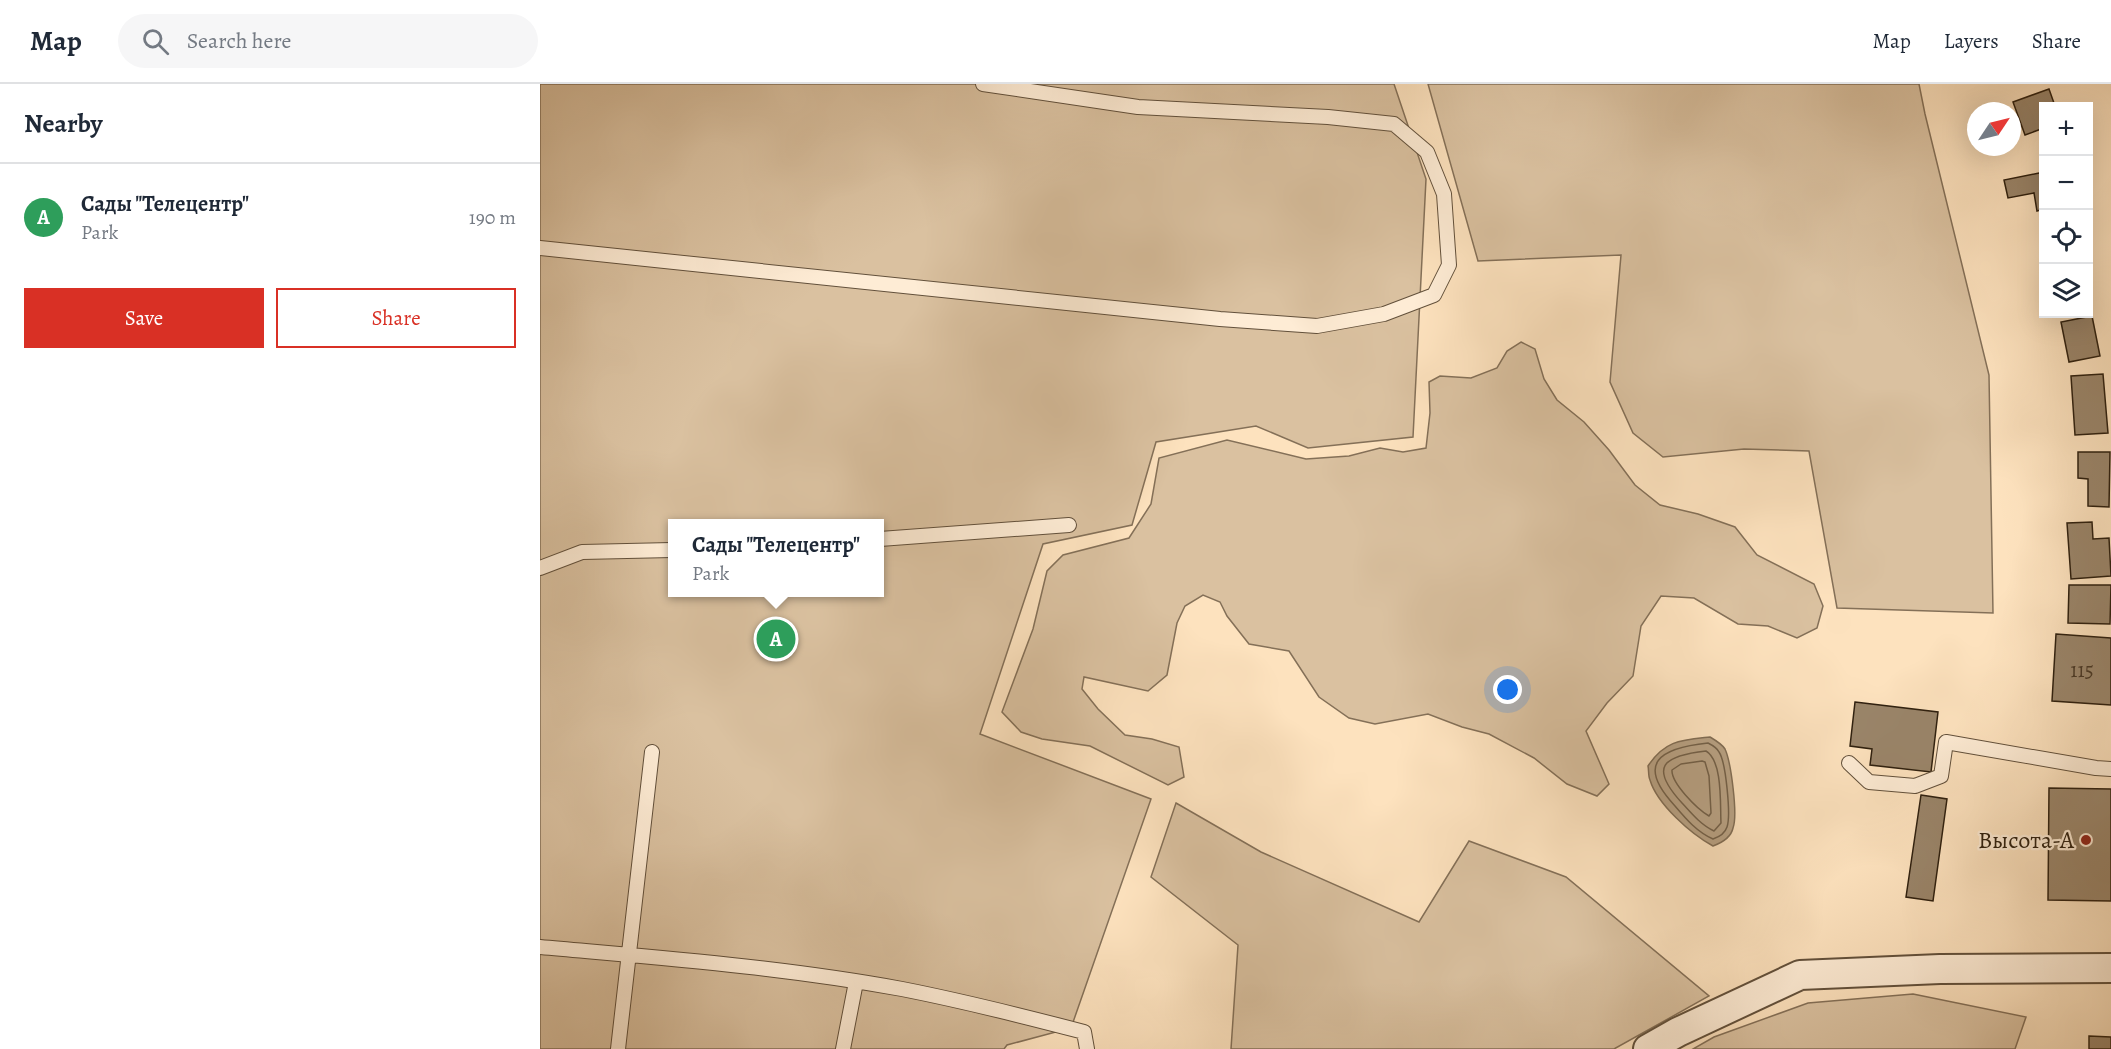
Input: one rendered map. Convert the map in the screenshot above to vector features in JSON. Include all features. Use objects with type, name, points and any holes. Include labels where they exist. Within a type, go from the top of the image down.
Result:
[{"type":"street","points":[[1648,1049],[1678,1032],[1800,975],[1940,969],[2111,968]]},
{"type":"lane","points":[[540,248],[1221,319],[1317,326],[1384,314],[1434,295],[1449,265],[1444,194],[1427,152],[1394,124],[1328,117],[1138,107],[983,84]]},
{"type":"lane","points":[[884,538],[1069,525]]},
{"type":"lane","points":[[540,568],[582,552],[668,550]]},
{"type":"lane","points":[[1849,763],[1869,782],[1915,786],[1941,776],[1946,742],[2111,769]]},
{"type":"lane","points":[[618,1049],[652,753]]},
{"type":"lane","points":[[540,947],[729,964],[856,982],[1008,1011],[1084,1032],[1087,1049]]},
{"type":"lane","points":[[843,1049],[856,982]]},
{"type":"shaded area","points":[[540,84],[1394,84],[1426,179],[1413,437],[1308,448],[1256,426],[1156,442],[1132,525],[1043,544],[980,734],[1151,799],[1071,1028],[1007,1045],[1004,1049],[540,1049]]},
{"type":"shaded area","points":[[1428,84],[1919,84],[1989,375],[1993,613],[1837,608],[1809,451],[1744,449],[1663,457],[1633,433],[1610,382],[1621,255],[1478,261]]},
{"type":"shaded area","points":[[1521,342],[1535,349],[1544,379],[1557,400],[1584,422],[1609,450],[1635,485],[1660,505],[1698,514],[1735,527],[1757,555],[1814,584],[1823,606],[1817,628],[1797,638],[1768,626],[1738,624],[1694,598],[1661,596],[1641,626],[1633,676],[1607,703],[1586,731],[1609,784],[1597,796],[1567,784],[1534,758],[1489,734],[1428,714],[1375,724],[1349,718],[1319,697],[1289,651],[1249,644],[1227,616],[1220,602],[1203,595],[1185,606],[1177,623],[1167,675],[1148,691],[1084,677],[1082,689],[1098,709],[1125,735],[1152,739],[1179,747],[1184,777],[1168,785],[1090,746],[1042,739],[1021,732],[1002,712],[1033,629],[1047,571],[1063,555],[1129,538],[1151,504],[1159,458],[1227,440],[1306,459],[1349,456],[1380,448],[1403,452],[1426,448],[1430,413],[1429,382],[1440,376],[1471,378],[1497,368],[1507,351]]},
{"type":"shaded area","points":[[1176,803],[1261,852],[1419,922],[1469,841],[1566,877],[1709,996],[1614,1049],[1231,1049],[1238,945],[1151,877]]},
{"type":"shaded area","points":[[1913,994],[2026,1017],[2015,1049],[1693,1049],[1714,1037],[1808,1003]]},
{"type":"water","points":[[1710,737],[1725,749],[1735,812],[1732,832],[1722,842],[1713,846],[1685,826],[1667,808],[1649,778],[1648,766],[1654,757],[1668,746]]},
{"type":"building","points":[[2049,89],[2054,102],[2039,102],[2039,130],[2025,135],[2021,124],[2021,102],[2013,102]]},
{"type":"building","points":[[2039,173],[2039,210],[2037,211],[2034,193],[2008,198],[2004,180]]},
{"type":"building","points":[[2092,318],[2100,356],[2069,362],[2061,322]]},
{"type":"building","points":[[2103,374],[2108,433],[2075,435],[2071,376]]},
{"type":"building","points":[[2078,452],[2110,452],[2109,507],[2088,506],[2088,479],[2078,478]]},
{"type":"building","points":[[2092,522],[2093,539],[2109,538],[2111,576],[2071,579],[2067,523]]},
{"type":"building","points":[[2069,585],[2111,585],[2110,624],[2068,623]]},
{"type":"building","points":[[2056,634],[2111,638],[2111,705],[2052,701]]},
{"type":"building","points":[[1855,702],[1938,712],[1931,772],[1870,765],[1872,749],[1850,746]]},
{"type":"building","points":[[2049,788],[2111,789],[2111,901],[2048,900]]},
{"type":"building","points":[[1921,795],[1947,799],[1933,901],[1906,897]]},
{"type":"building","points":[[2089,1036],[2111,1037],[2111,1049],[2089,1049]]},
{"type":"place","name":"Сады \"Телецентр\"","points":[[776,639]]},
{"type":"place","name":"Высота-А","points":[[2086,840]]}]
